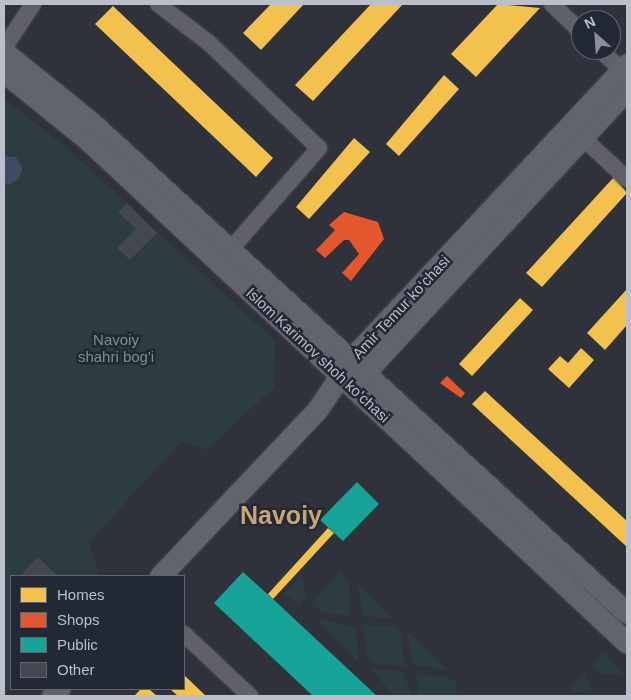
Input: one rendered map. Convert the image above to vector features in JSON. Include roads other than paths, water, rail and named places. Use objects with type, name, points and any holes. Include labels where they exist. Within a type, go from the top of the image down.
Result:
[{"type":"main road","name":"Islom Karimov shoh ko'chasi","points":[[4,52],[92,123],[359,364],[627,613]]},
{"type":"main road","name":"Islom Karimov shoh ko'chasi","points":[[4,72],[88,140],[627,643]]},
{"type":"main road","name":"Amir Temur ko‘chasi","points":[[359,364],[582,137],[626,74]]},
{"type":"main road","name":"Amir Temur ko‘chasi","points":[[177,575],[359,364],[626,74]]},
{"type":"main road","name":"Amir Temur ko‘chasi","points":[[161,575],[346,381]]},
{"type":"street","points":[[4,48],[32,4]]},
{"type":"street","points":[[158,4],[208,43],[319,148],[231,249]]},
{"type":"street","points":[[552,4],[571,22]]},
{"type":"street","points":[[611,60],[626,74]]},
{"type":"street","points":[[582,137],[627,179]]},
{"type":"street","points":[[185,635],[250,696]]},
{"type":"water","points":[[4,156],[16,157],[22,168],[19,179],[8,185],[4,182]]},
{"type":"district","name":"Navoiy","points":[[281,515]]},
{"type":"park label","name":"Navoiy shahri bog'i","points":[[116,348]]}]
